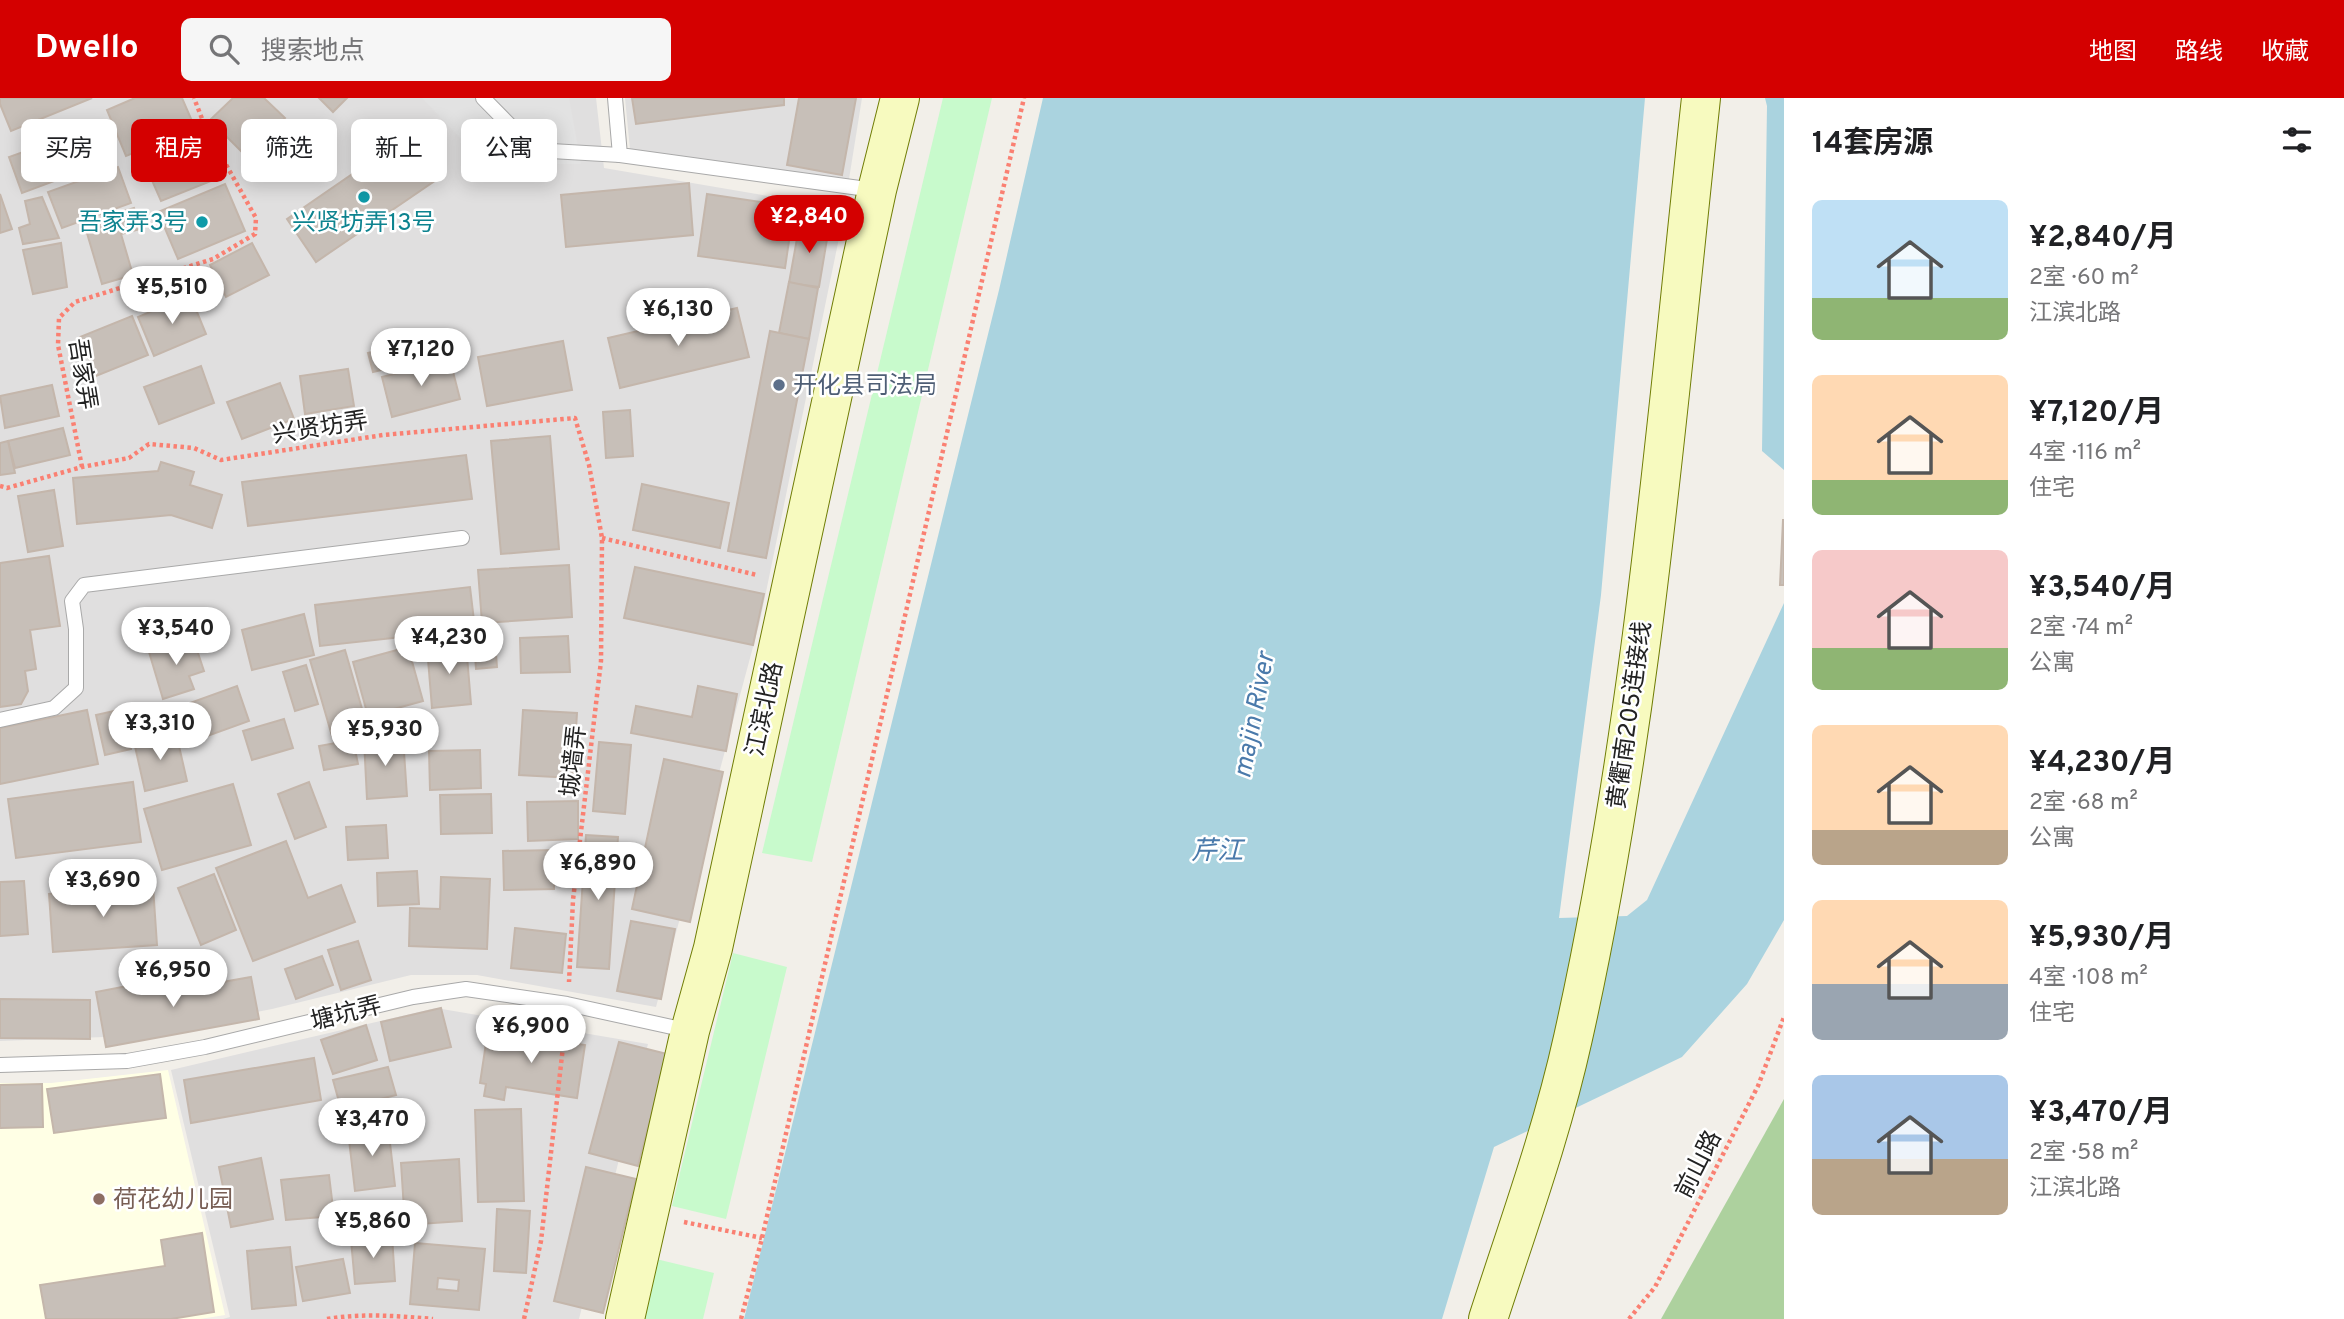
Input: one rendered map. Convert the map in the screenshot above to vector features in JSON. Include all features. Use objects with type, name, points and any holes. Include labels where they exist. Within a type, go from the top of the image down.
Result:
[{"type":"main road","name":"江滨北路","points":[[625,1319],[690,1031],[713,948],[877,190],[901,98]]},
{"type":"main road","name":"黄衢南205连接线","points":[[1488,1319],[1541,1158],[1573,1042],[1604,887],[1648,585],[1701,98]]},
{"type":"lane","points":[[483,98],[534,150],[620,155],[877,190]]},
{"type":"lane","points":[[615,98],[620,155]]},
{"type":"lane","points":[[0,720],[54,708],[76,688],[76,629],[72,601],[84,584],[462,538]]},
{"type":"lane","name":"塘坑弄","points":[[0,1065],[127,1061],[205,1047],[413,997],[466,989],[567,1004],[690,1031]]},
{"type":"path","name":"吾家弄","points":[[82,467],[58,345],[58,318],[75,302],[213,259],[255,234],[256,218],[206,129],[194,98]]},
{"type":"path","points":[[741,1319],[762,1238],[1024,98]]},
{"type":"path","name":"兴贤坊弄","points":[[0,486],[7,488],[82,467],[129,458],[149,444],[194,448],[221,460],[383,435],[575,418],[589,466],[603,538]]},
{"type":"path","points":[[603,538],[792,584]]},
{"type":"path","name":"城墙弄","points":[[524,1319],[541,1241],[567,1004],[573,900],[601,661],[603,538]]},
{"type":"path","name":"前山路","points":[[1629,1319],[1655,1287],[1758,1086],[1784,1017]]},
{"type":"path","points":[[650,1213],[762,1238]]},
{"type":"path","points":[[327,1319],[355,1315],[433,1319]]},
{"type":"shaded area","points":[[0,98],[596,98],[604,168],[845,209],[760,621],[656,1007],[477,975],[411,975],[272,1009],[130,1036],[0,1041]]},
{"type":"shaded area","points":[[422,98],[569,98],[581,164],[557,164],[557,119],[461,119],[461,139],[447,124],[447,119],[442,119]]},
{"type":"shaded area","points":[[625,98],[862,98],[849,179],[630,149]]},
{"type":"shaded area","points":[[436,1008],[648,1044],[579,1319],[223,1319],[230,1317],[171,1070]]},
{"type":"shaded area","name":"荷花幼儿园","points":[[168,1070],[225,1315],[200,1319],[0,1319],[0,1083],[51,1083]]},
{"type":"green space","points":[[943,98],[992,98],[812,862],[762,853]]},
{"type":"green space","points":[[733,953],[787,967],[726,1219],[672,1206]]},
{"type":"green space","points":[[1784,1099],[1784,1319],[1661,1319]]},
{"type":"green space","points":[[652,1258],[714,1273],[703,1319],[637,1319]]},
{"type":"water","name":"芹江","points":[[1043,98],[1645,98],[1601,595],[1559,918],[1627,916],[1647,900],[1784,603],[1784,920],[1747,984],[1682,1057],[1494,1147],[1442,1319],[744,1319],[999,290]]},
{"type":"water","points":[[1765,98],[1784,98],[1784,470],[1762,451]]},
{"type":"building","points":[[0,98],[92,98],[40,119],[21,119],[21,127],[11,131]]},
{"type":"building","points":[[135,98],[182,98],[191,119],[131,119],[131,154],[126,156],[117,134],[117,119],[111,119],[107,110]]},
{"type":"building","points":[[233,98],[264,98],[285,118],[241,119],[241,151],[227,137],[227,119],[211,119]]},
{"type":"building","points":[[319,98],[347,98],[333,112]]},
{"type":"building","points":[[632,98],[784,98],[784,105],[636,124]]},
{"type":"building","points":[[799,98],[856,98],[842,175],[787,165]]},
{"type":"building","points":[[21,153],[21,182],[52,182],[22,193],[9,157]]},
{"type":"building","points":[[117,167],[131,203],[62,228],[48,192],[76,182],[117,182]]},
{"type":"building","name":"兴贤坊弄13号","points":[[351,175],[351,182],[433,182],[316,262],[287,219]]},
{"type":"building","points":[[153,182],[208,182],[161,201]]},
{"type":"building","points":[[689,183],[693,235],[566,247],[561,195]]},
{"type":"building","name":"吾家弄3号","points":[[225,184],[245,231],[178,259],[158,212]]},
{"type":"building","points":[[0,194],[12,229],[0,233]]},
{"type":"building","points":[[707,194],[794,207],[785,268],[698,256]]},
{"type":"building","points":[[42,197],[59,238],[23,244],[19,228],[30,224],[25,201]]},
{"type":"building","points":[[134,208],[140,229],[121,234],[133,275],[102,284],[84,223]]},
{"type":"building","points":[[800,222],[829,227],[819,287],[789,283]]},
{"type":"building","points":[[61,243],[67,287],[33,294],[23,250]]},
{"type":"building","points":[[252,243],[269,275],[226,297],[210,265]]},
{"type":"building","points":[[193,270],[199,290],[137,307],[132,286]]},
{"type":"building","points":[[789,282],[818,288],[809,339],[779,333]]},
{"type":"building","points":[[190,295],[206,334],[154,356],[138,317]]},
{"type":"building","points":[[737,308],[749,357],[620,388],[608,338]]},
{"type":"building","points":[[132,316],[148,355],[96,376],[80,337]]},
{"type":"building","points":[[770,331],[809,339],[766,558],[728,551]]},
{"type":"building","points":[[433,336],[438,356],[373,372],[368,353]]},
{"type":"building","points":[[563,341],[572,390],[487,406],[478,357]]},
{"type":"building","points":[[450,360],[460,399],[392,417],[382,377]]},
{"type":"building","points":[[201,366],[214,403],[159,424],[144,387]]},
{"type":"building","points":[[348,369],[354,406],[305,414],[300,376]]},
{"type":"building","points":[[280,383],[294,419],[242,439],[227,402]]},
{"type":"building","points":[[52,385],[59,416],[5,428],[0,396]]},
{"type":"building","points":[[630,410],[633,456],[606,458],[603,412]]},
{"type":"building","points":[[63,428],[70,455],[15,468],[8,441]]},
{"type":"building","points":[[550,436],[559,549],[501,554],[491,441]]},
{"type":"building","points":[[8,441],[15,473],[0,475],[0,443]]},
{"type":"building","points":[[466,455],[472,499],[248,526],[242,482]]},
{"type":"building","points":[[161,462],[194,472],[190,485],[222,495],[212,528],[171,515],[77,524],[73,478],[158,471]]},
{"type":"building","points":[[642,484],[729,503],[720,548],[633,530]]},
{"type":"building","points":[[54,490],[63,546],[28,552],[18,496]]},
{"type":"building","points":[[1783,520],[1784,585],[1780,585]]},
{"type":"building","points":[[49,556],[60,626],[30,630],[36,669],[25,671],[28,691],[21,704],[0,707],[0,563]]},
{"type":"building","points":[[569,565],[572,617],[482,623],[478,570]]},
{"type":"building","points":[[635,567],[764,594],[753,645],[624,618]]},
{"type":"building","points":[[470,587],[475,629],[320,646],[315,605]]},
{"type":"building","points":[[304,614],[314,655],[252,670],[242,630]]},
{"type":"building","points":[[568,636],[570,672],[521,673],[520,638]]},
{"type":"building","points":[[193,638],[204,671],[189,676],[194,689],[163,699],[149,652]]},
{"type":"building","points":[[495,640],[497,667],[476,669],[474,641]]},
{"type":"building","points":[[466,644],[471,704],[432,708],[427,647]]},
{"type":"building","points":[[408,647],[423,701],[368,716],[353,662]]},
{"type":"building","points":[[345,650],[367,726],[332,736],[310,660]]},
{"type":"building","points":[[306,665],[318,704],[295,711],[283,672]]},
{"type":"building","points":[[237,686],[249,721],[199,739],[187,704]]},
{"type":"building","points":[[698,686],[737,694],[726,751],[631,733],[636,706],[692,717]]},
{"type":"building","points":[[123,709],[131,749],[105,755],[96,715]]},
{"type":"building","points":[[87,710],[98,764],[0,784],[0,728]]},
{"type":"building","points":[[523,710],[577,713],[573,778],[519,775]]},
{"type":"building","points":[[284,719],[293,748],[252,760],[243,731]]},
{"type":"building","points":[[176,733],[187,781],[145,791],[134,742]]},
{"type":"building","points":[[403,737],[407,796],[367,799],[364,740]]},
{"type":"building","points":[[353,740],[358,764],[324,770],[319,746]]},
{"type":"building","points":[[599,742],[631,745],[625,814],[593,811]]},
{"type":"building","points":[[480,750],[481,788],[430,790],[429,751]]},
{"type":"building","points":[[664,759],[723,772],[690,922],[632,909]]},
{"type":"building","points":[[133,782],[141,842],[16,858],[8,799]]},
{"type":"building","points":[[309,782],[326,827],[295,839],[278,794]]},
{"type":"building","points":[[233,784],[251,845],[162,870],[144,809]]},
{"type":"building","points":[[491,794],[492,833],[441,834],[440,795]]},
{"type":"building","points":[[578,801],[578,839],[528,841],[527,802]]},
{"type":"building","points":[[386,825],[388,858],[348,860],[346,827]]},
{"type":"building","points":[[586,835],[618,837],[609,969],[577,967]]},
{"type":"building","points":[[286,841],[308,898],[341,885],[355,922],[253,961],[216,868]]},
{"type":"building","points":[[554,850],[554,889],[504,890],[503,851]]},
{"type":"building","points":[[417,871],[419,904],[378,906],[377,873]]},
{"type":"building","points":[[214,874],[236,930],[201,945],[178,888]]},
{"type":"building","points":[[441,877],[490,879],[487,949],[409,946],[410,908],[440,909]]},
{"type":"building","points":[[24,881],[28,934],[0,936],[0,882]]},
{"type":"building","points":[[153,886],[157,945],[53,952],[49,894]]},
{"type":"building","points":[[631,921],[675,929],[661,999],[617,991]]},
{"type":"building","points":[[515,928],[566,934],[562,973],[511,968]]},
{"type":"building","points":[[358,941],[371,980],[341,990],[328,950]]},
{"type":"building","points":[[322,956],[333,985],[296,999],[285,969]]},
{"type":"building","points":[[251,977],[259,1019],[106,1047],[96,992],[164,979],[167,992]]},
{"type":"building","points":[[0,999],[90,1000],[90,1039],[0,1038]]},
{"type":"building","points":[[441,1008],[451,1047],[390,1061],[381,1022]]},
{"type":"building","points":[[366,1025],[377,1060],[333,1074],[321,1040]]},
{"type":"building","points":[[488,1030],[585,1045],[577,1098],[506,1087],[504,1100],[484,1096],[486,1084],[480,1083]]},
{"type":"building","points":[[619,1042],[667,1054],[638,1166],[589,1153]]},
{"type":"building","points":[[314,1058],[321,1100],[191,1123],[184,1080]]},
{"type":"building","points":[[388,1067],[396,1095],[341,1109],[333,1080]]},
{"type":"building","points":[[160,1074],[166,1118],[54,1133],[47,1089]]},
{"type":"building","points":[[42,1084],[43,1127],[0,1128],[0,1085]]},
{"type":"building","points":[[521,1109],[524,1201],[478,1202],[475,1110]]},
{"type":"building","points":[[388,1126],[395,1186],[355,1191],[348,1131]]},
{"type":"building","points":[[261,1158],[273,1219],[231,1227],[219,1167]]},
{"type":"building","points":[[459,1159],[462,1221],[405,1225],[401,1163]]},
{"type":"building","points":[[586,1167],[636,1179],[603,1313],[554,1301]]},
{"type":"building","points":[[329,1175],[334,1216],[286,1220],[281,1180]]},
{"type":"building","points":[[497,1209],[530,1211],[526,1273],[494,1271]]},
{"type":"building","points":[[202,1233],[214,1312],[171,1319],[46,1319],[40,1285],[165,1266],[161,1240]]},
{"type":"building","points":[[392,1236],[395,1281],[355,1284],[351,1240]]},
{"type":"building","points":[[415,1243],[485,1249],[479,1310],[410,1304]],"holes":[[[438,1278],[459,1280],[458,1291],[437,1289]]]},
{"type":"building","points":[[290,1247],[296,1305],[252,1309],[247,1251]]},
{"type":"building","points":[[343,1259],[350,1293],[303,1301],[296,1267]]},
{"type":"place","name":"兴贤坊弄13号","points":[[364,197]]},
{"type":"place","name":"吾家弄3号","points":[[202,222]]},
{"type":"place","name":"开化县司法局","points":[[779,385]]},
{"type":"place","name":"荷花幼儿园","points":[[99,1199]]},
{"type":"water label","name":"majin River","points":[[1253,715]]}]
